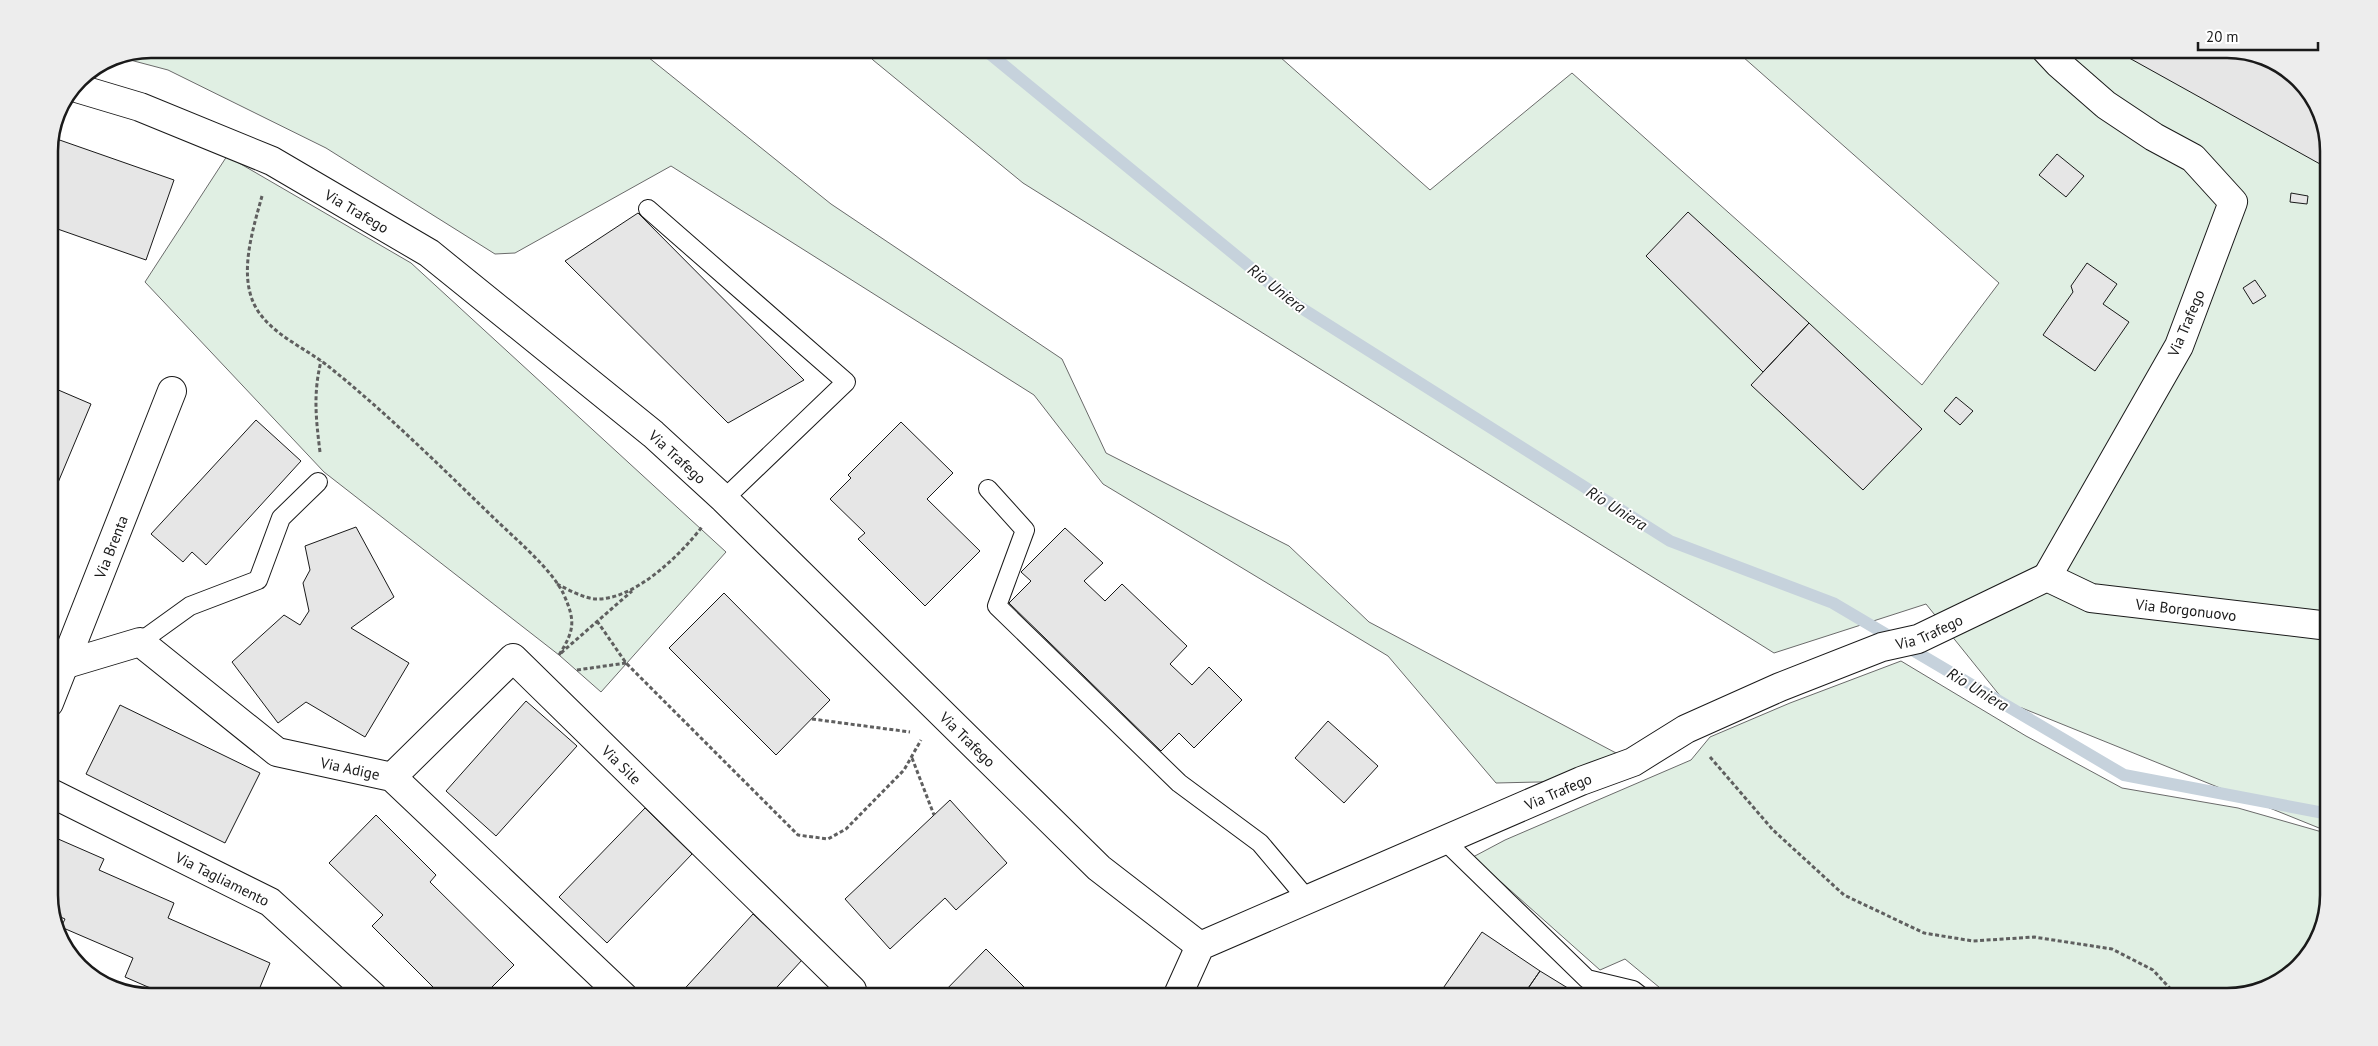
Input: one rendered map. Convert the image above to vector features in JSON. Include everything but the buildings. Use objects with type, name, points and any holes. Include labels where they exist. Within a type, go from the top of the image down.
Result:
[{"type":"street","name":"Via Trafego","points":[[81,89],[140,107],[272,161],[429,253],[653,434],[724,499],[932,723],[1099,868],[1200,946],[1581,781],[1632,762],[1686,729],[1780,687],[1882,647],[1918,639],[2047,578],[2179,346],[2233,202],[2193,158],[2154,137],[2106,105],[2053,58]]},
{"type":"street","name":"Via Brenta","points":[[58,679],[172,391]]},
{"type":"street","name":"Via Borgonuovo","points":[[2047,578],[2091,598],[2320,625]]},
{"type":"street","points":[[63,665],[140,642]]},
{"type":"street","name":"Via Adige","points":[[140,642],[277,752],[392,777],[615,988]]},
{"type":"street","name":"Via Sile","points":[[392,777],[513,658],[845,988]]},
{"type":"street","name":"Via Tagliamento","points":[[58,796],[270,902],[364,988]]},
{"type":"street","points":[[1181,988],[1200,946]]},
{"type":"lane","points":[[648,209],[846,382],[724,499]]},
{"type":"lane","points":[[140,642],[190,606],[258,580],[282,518],[318,482]]},
{"type":"lane","points":[[988,489],[1025,530],[997,606],[1179,783],[1260,843],[1308,900]]},
{"type":"lane","points":[[1445,841],[1587,980],[1624,988]]},
{"type":"path","points":[[272,161],[254,223],[247,279],[254,303],[263,318],[321,361],[372,403],[464,488],[537,560],[563,593],[571,614],[572,634],[559,655],[634,589],[686,548],[724,499]]},
{"type":"path","points":[[318,482],[321,474],[315,417],[315,386],[321,361]]},
{"type":"path","points":[[556,584],[581,595],[596,599],[612,597],[634,589]]},
{"type":"path","points":[[597,621],[626,663],[798,835],[828,839],[846,829],[904,770],[932,723],[812,719]]},
{"type":"path","points":[[569,672],[626,663]]},
{"type":"path","points":[[1686,729],[1773,830],[1844,895],[1924,933],[1973,941],[2034,937],[2112,949],[2153,970],[2170,988]]},
{"type":"path","points":[[911,758],[934,815]]},
{"type":"green space","points":[[138,58],[649,58],[831,204],[1062,359],[1106,453],[1289,546],[1369,622],[1633,762],[1581,781],[1496,783],[1388,656],[1103,484],[1034,395],[671,166],[515,253],[495,254],[326,148],[168,70],[130,60]]},
{"type":"green space","points":[[871,58],[1281,58],[1430,190],[1572,73],[1922,385],[1999,283],[1744,58],[2240,58],[2257,62],[2274,70],[2289,81],[2305,99],[2316,121],[2320,145],[2320,828],[2022,708],[2009,707],[1926,604],[1774,653],[1023,183]]},
{"type":"green space","points":[[227,156],[411,263],[726,552],[601,692],[559,655],[324,472],[145,282]]},
{"type":"green space","points":[[1901,661],[2026,736],[2122,788],[2238,808],[2320,831],[2319,914],[2311,937],[2297,957],[2279,973],[2269,979],[2246,987],[1660,988],[1625,959],[1600,970],[1473,857],[1505,840],[1691,760],[1710,737],[1790,703]]},
{"type":"waterway","name":"Rio Uniera","points":[[995,58],[1295,304],[1670,541],[1833,603],[2124,775],[2320,812]]}]
